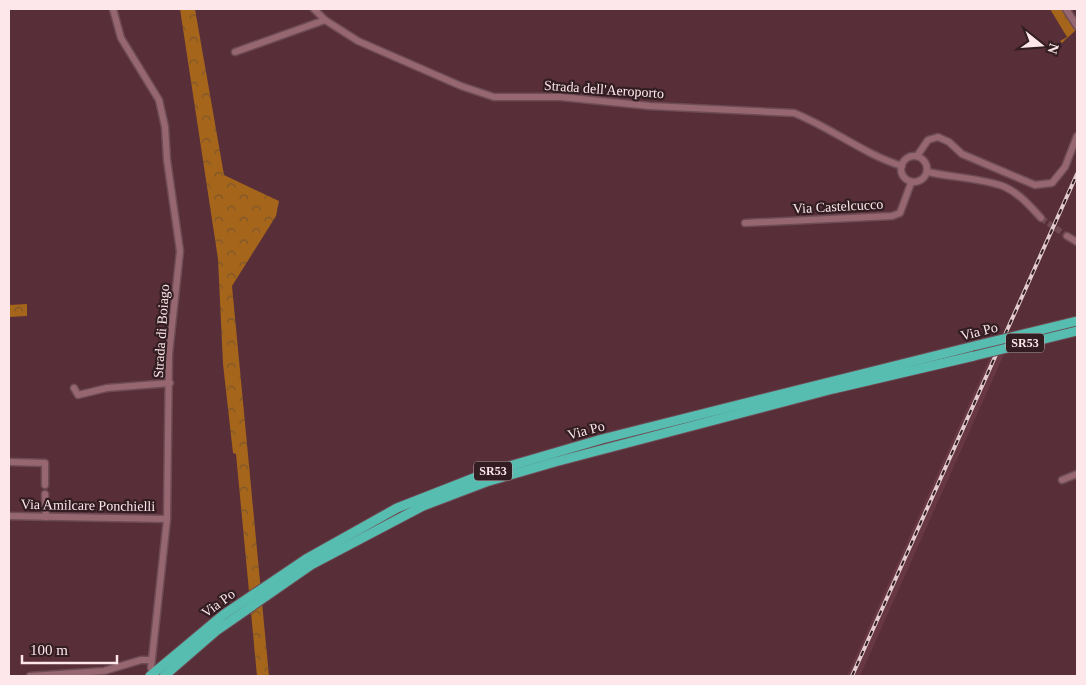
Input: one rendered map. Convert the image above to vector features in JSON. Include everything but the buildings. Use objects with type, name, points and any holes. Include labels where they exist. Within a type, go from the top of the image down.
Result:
[{"type":"highway","name":"Via Po","points":[[150,672],[223,615],[322,550],[397,508],[489,472],[602,439],[1077,321]]},
{"type":"highway","name":"Via Po","points":[[164,676],[216,631],[310,565],[423,506],[486,482],[564,459],[834,389],[1077,331]]},
{"type":"street","name":"Strada di Boiago","points":[[113,9],[121,38],[159,100],[166,127],[167,160],[180,251],[169,354],[170,383],[166,519],[150,672]]},
{"type":"street","name":"Strada dell'Aeroporto","points":[[314,9],[325,20],[358,41],[461,86],[494,97],[561,97],[650,106],[794,112],[814,121],[871,154],[902,166]]},
{"type":"street","points":[[1066,9],[1077,26]]},
{"type":"street","points":[[235,52],[325,20]]},
{"type":"street","points":[[917,156],[928,140],[938,137],[949,142],[962,154],[1035,186],[1052,183],[1065,167],[1077,136]]},
{"type":"street","points":[[917,156],[925,161],[928,172],[921,181],[911,183],[902,174],[902,166],[909,157],[917,156]]},
{"type":"street","points":[[928,172],[989,182],[1005,187],[1024,200],[1042,218]]},
{"type":"street","name":"Via Castelcucco","points":[[745,223],[892,216],[900,213],[911,183]]},
{"type":"street","points":[[1067,236],[1077,242]]},
{"type":"street","points":[[74,388],[78,394],[87,394],[107,388],[170,383]]},
{"type":"street","points":[[9,462],[45,463],[45,485]]},
{"type":"street","points":[[1062,480],[1077,474]]},
{"type":"street","points":[[45,494],[46,517]]},
{"type":"street","name":"Via Amilcare Ponchielli","points":[[9,516],[166,519]]},
{"type":"street","points":[[30,676],[104,674],[141,660],[151,660]]},
{"type":"shaded area","points":[[1005,352],[860,676],[847,676],[990,357]]},
{"type":"green space","points":[[180,9],[195,9],[224,175],[279,201],[276,216],[232,286],[269,676],[257,676],[236,454],[233,453],[223,364],[218,259]]},
{"type":"green space","points":[[1050,9],[1067,9],[1077,29],[1062,43],[1060,41],[1067,37]]},
{"type":"green space","points":[[27,304],[27,316],[9,317],[9,305]]},
{"type":"tunnel","points":[[1041,218],[1067,236]]},
{"type":"railway","points":[[852,676],[1077,174]]}]
